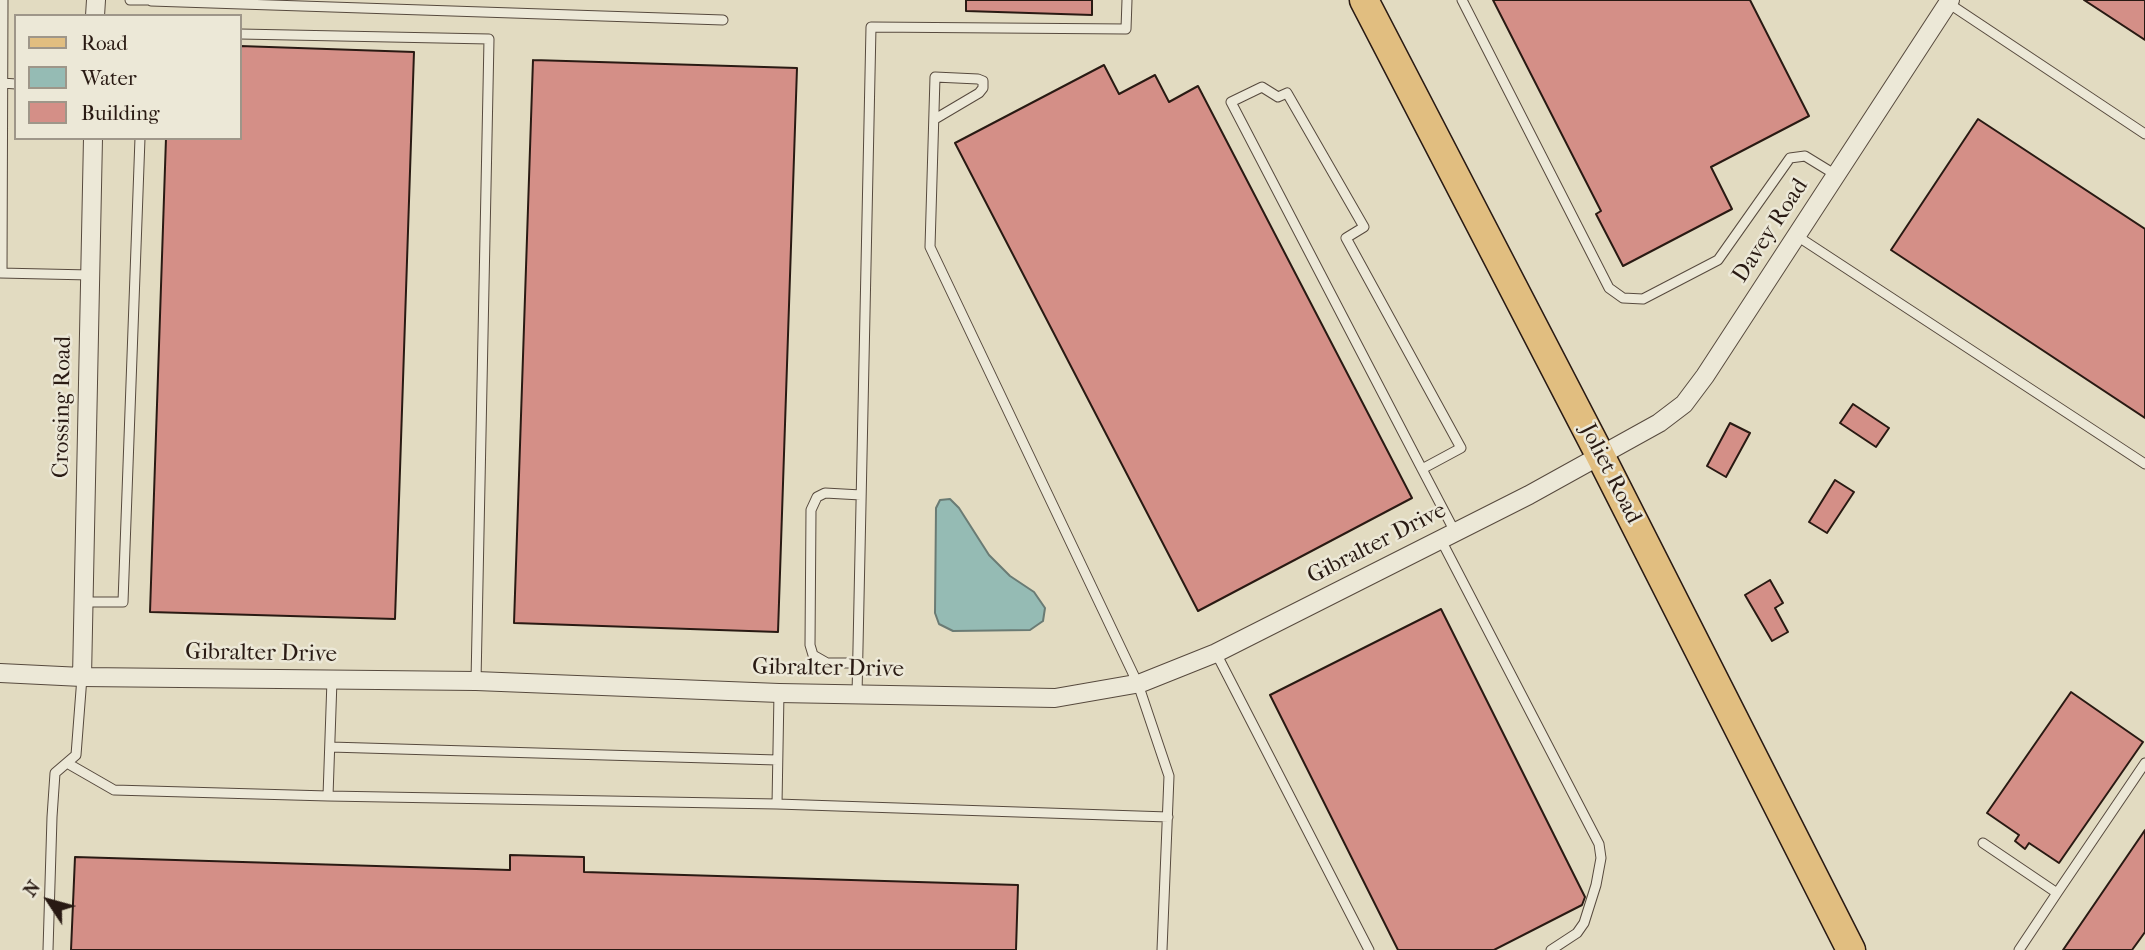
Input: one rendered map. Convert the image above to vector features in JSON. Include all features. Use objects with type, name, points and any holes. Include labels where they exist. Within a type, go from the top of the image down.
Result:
[{"type":"main road","name":"Joliet Road","points":[[1364,0],[1852,950]]},
{"type":"street","name":"Davey Road","points":[[1600,455],[1659,424],[1684,404],[1705,376],[1949,1]]},
{"type":"street","name":"Crossing Road","points":[[82,677],[93,140]]},
{"type":"street","name":"Gibralter Drive","points":[[0,673],[82,677],[476,681],[779,693],[1055,698],[1138,684],[1216,653],[1530,495],[1600,455]]},
{"type":"lane","points":[[3,0],[1,273],[90,275]]},
{"type":"lane","points":[[130,0],[723,20]]},
{"type":"lane","points":[[857,695],[871,27],[1126,29],[1127,0]]},
{"type":"lane","points":[[1462,0],[1609,288],[1623,298],[1643,299],[1718,260],[1790,158],[1805,156],[1836,175]]},
{"type":"lane","points":[[1949,1],[2145,134]]},
{"type":"lane","points":[[242,34],[489,39],[476,681]]},
{"type":"lane","points":[[935,119],[979,93],[983,88],[983,81],[935,77],[930,247],[1138,684],[1169,776],[1162,950]]},
{"type":"lane","points":[[1422,469],[1461,448],[1346,237],[1364,227],[1287,93],[1278,97],[1262,87],[1231,102],[1422,469],[1448,536],[1599,844],[1601,858],[1584,923],[1577,933],[1550,950]]},
{"type":"lane","points":[[84,602],[123,602],[139,140]]},
{"type":"lane","points":[[1797,236],[2145,464]]},
{"type":"lane","points":[[858,663],[827,663],[813,655],[810,645],[811,510],[817,497],[825,493],[862,495]]},
{"type":"lane","points":[[1216,653],[1368,950]]},
{"type":"lane","points":[[48,950],[55,773],[76,755],[82,677]]},
{"type":"lane","points":[[328,796],[332,680]]},
{"type":"lane","points":[[777,804],[779,693]]},
{"type":"lane","points":[[330,747],[777,760]]},
{"type":"lane","points":[[67,763],[114,790],[777,804],[1168,817]]},
{"type":"lane","points":[[2018,950],[2145,763]]},
{"type":"lane","points":[[1983,843],[2057,893]]},
{"type":"water","points":[[950,499],[959,508],[989,555],[1010,576],[1034,592],[1045,608],[1043,621],[1030,630],[953,631],[939,624],[935,613],[936,508],[940,500]]},
{"type":"building","points":[[966,0],[1092,0],[1092,15],[966,11]]},
{"type":"building","points":[[1493,0],[1750,0],[1809,116],[1711,167],[1732,209],[1623,266],[1596,214],[1601,211]]},
{"type":"building","points":[[2084,0],[2145,0],[2145,40]]},
{"type":"building","points":[[242,46],[414,52],[395,619],[150,612],[166,140],[242,140]]},
{"type":"building","points":[[533,60],[797,68],[778,632],[514,623]]},
{"type":"building","points":[[1104,65],[1119,94],[1155,75],[1169,102],[1198,86],[1412,498],[1198,611],[955,143]]},
{"type":"building","points":[[1978,119],[2145,229],[2145,418],[1891,250]]},
{"type":"building","points":[[1853,404],[1889,428],[1876,447],[1840,423]]},
{"type":"building","points":[[1730,423],[1750,433],[1726,477],[1707,466]]},
{"type":"building","points":[[1835,480],[1854,492],[1827,533],[1809,522]]},
{"type":"building","points":[[1770,580],[1783,603],[1775,608],[1788,632],[1772,641],[1745,595]]},
{"type":"building","points":[[1441,609],[1585,897],[1582,905],[1494,950],[1398,950],[1270,695]]},
{"type":"building","points":[[2071,692],[2143,742],[2059,863],[2029,843],[2025,849],[2015,841],[2019,835],[1987,813]]},
{"type":"building","points":[[2145,830],[2145,932],[2132,950],[2063,950]]},
{"type":"building","points":[[510,855],[584,857],[584,872],[1018,885],[1016,950],[71,950],[75,857],[510,870]]}]
